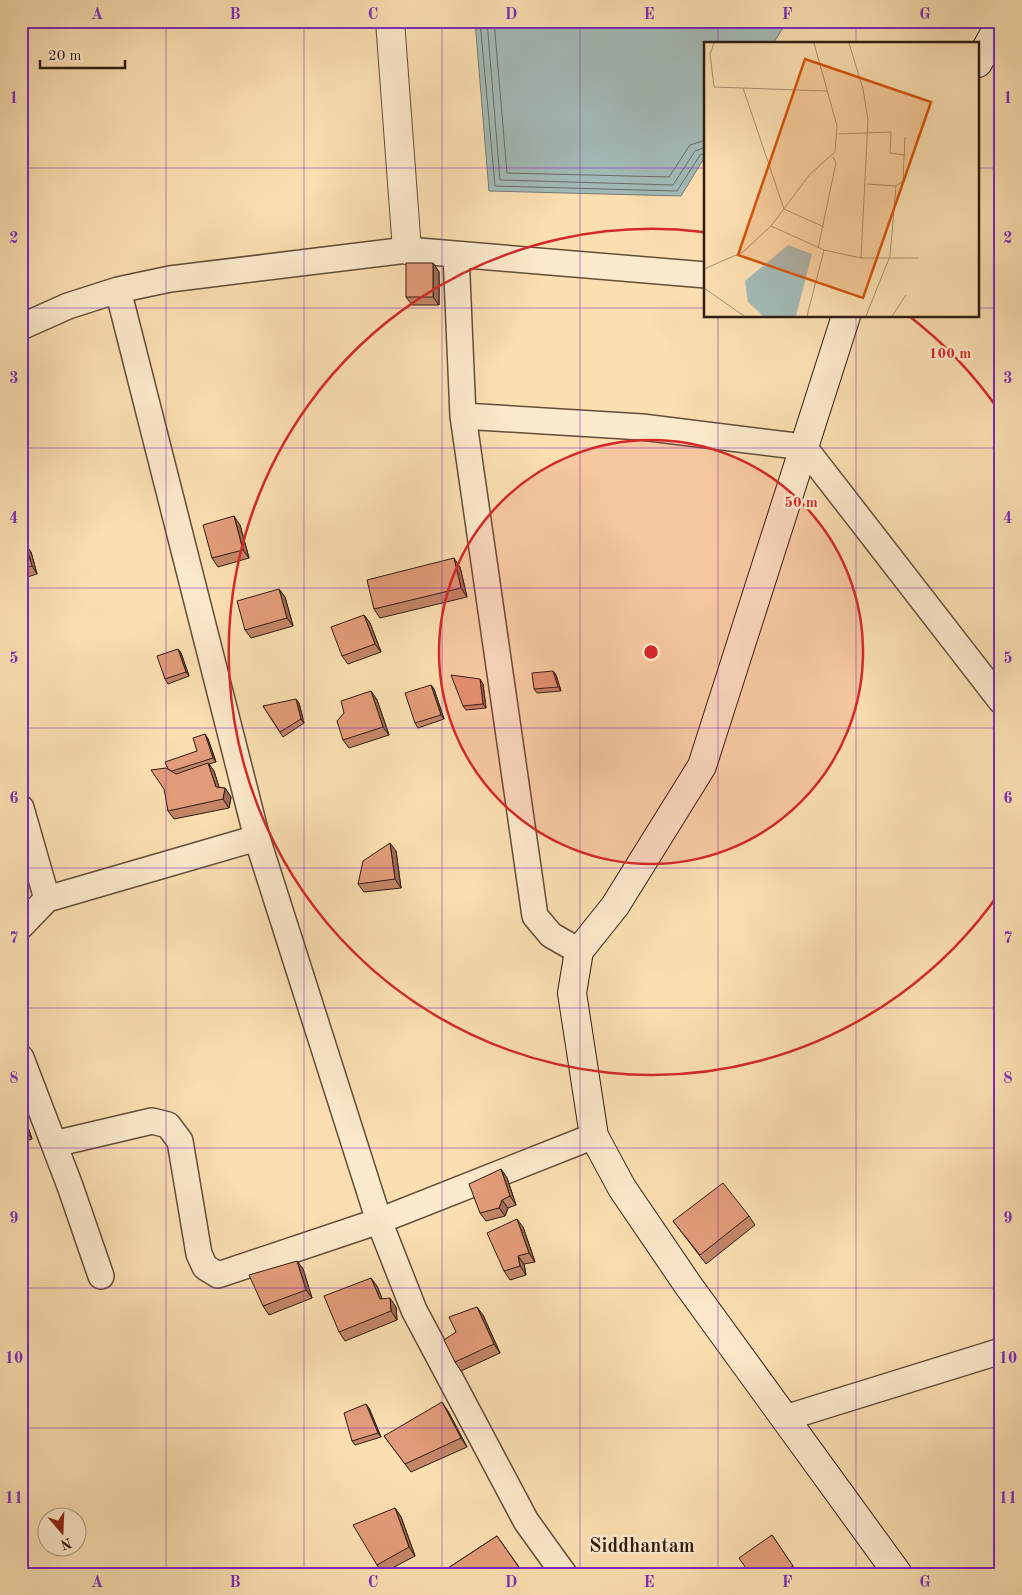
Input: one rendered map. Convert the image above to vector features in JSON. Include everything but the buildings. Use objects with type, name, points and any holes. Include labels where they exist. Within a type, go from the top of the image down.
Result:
[{"type":"main road","points":[[390,21],[407,250]]},
{"type":"main road","points":[[980,59],[992,38],[1001,29]]},
{"type":"main road","points":[[845,318],[702,766],[615,906],[579,951],[572,992],[594,1136],[622,1188],[688,1285],[898,1574]]},
{"type":"street","points":[[21,327],[68,306],[118,290],[170,279],[407,250],[704,275]]},
{"type":"street","points":[[456,254],[463,416],[535,916],[551,935],[579,951]]},
{"type":"street","points":[[118,290],[257,838],[379,1221],[414,1310],[526,1521],[564,1574]]},
{"type":"street","points":[[463,416],[642,427],[804,447],[1001,701]]},
{"type":"street","points":[[21,808],[47,899]]},
{"type":"street","points":[[21,926],[47,899],[257,838]]},
{"type":"street","points":[[21,1058],[101,1276]]},
{"type":"street","points":[[54,1144],[152,1121],[168,1125],[180,1141],[199,1254],[205,1267],[218,1275],[379,1221],[594,1136]]},
{"type":"street","points":[[785,1418],[1001,1351]]},
{"type":"water","points":[[475,21],[787,21],[774,42],[704,42],[704,158],[681,196],[489,191]]},
{"type":"district","name":"Siddhantam","points":[[642,1545]]}]
